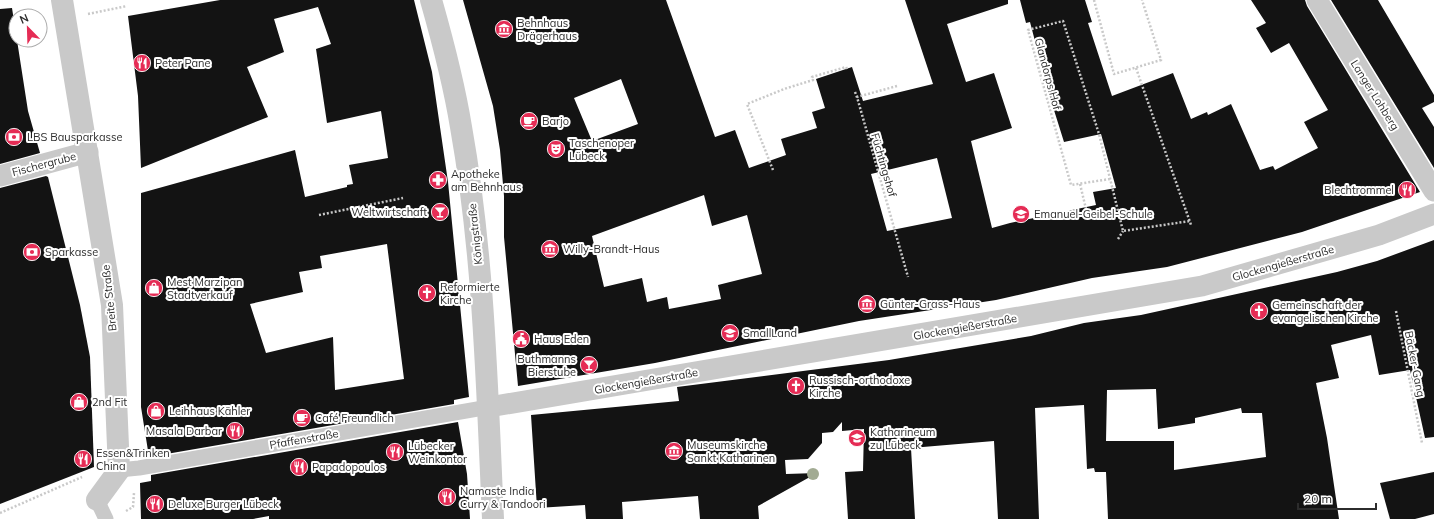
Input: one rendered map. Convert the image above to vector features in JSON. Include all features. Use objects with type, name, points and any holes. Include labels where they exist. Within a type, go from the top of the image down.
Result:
[{"type":"street","name":"Breite Straße","points":[[62,0],[112,305],[119,470]]},
{"type":"street","name":"Königstraße","points":[[431,0],[450,70],[469,178],[482,296],[489,407],[493,519]]},
{"type":"street","name":"Langer Lohberg","points":[[1317,0],[1434,191]]},
{"type":"street","name":"Fischergrube","points":[[0,176],[88,152]]},
{"type":"street","name":"Glockengießerstraße","points":[[489,407],[1202,286],[1379,235],[1434,214]]},
{"type":"street","name":"Pfaffenstraße","points":[[119,470],[139,468],[489,407]]},
{"type":"street","points":[[101,510],[119,470]]},
{"type":"path","points":[[1094,0],[1114,74],[1161,60],[1142,0]]},
{"type":"path","points":[[106,11],[127,6]]},
{"type":"path","name":"Glandorps Hof","points":[[1080,184],[1071,185],[1028,30],[1063,21],[1099,134],[1123,231]]},
{"type":"path","points":[[773,170],[747,104],[784,89],[813,80],[812,77],[846,67],[847,69]]},
{"type":"path","points":[[1136,68],[1191,224]]},
{"type":"path","points":[[857,97],[897,86]]},
{"type":"path","name":"Füchtingshof","points":[[855,92],[908,277]]},
{"type":"path","points":[[1086,209],[1080,184],[1110,178]]},
{"type":"path","points":[[319,215],[403,198]]},
{"type":"path","points":[[1118,238],[1123,231],[1190,221]]},
{"type":"path","name":"Bäcker-Gang","points":[[1396,311],[1422,443]]},
{"type":"path","points":[[0,513],[98,470],[119,470]]},
{"type":"building","points":[[220,0],[414,0],[432,72],[448,182],[469,397],[454,400],[454,404],[149,457],[141,407],[141,193],[295,150],[305,197],[347,187],[347,185],[353,184],[349,165],[388,158],[381,111],[327,123],[316,49],[331,44],[318,7],[274,19],[284,52],[247,67],[268,117],[141,168],[138,96],[128,16]],"holes":[[[387,244],[404,379],[335,390],[333,337],[266,353],[250,304],[303,292],[299,272],[322,268],[320,256]]]},
{"type":"building","points":[[463,0],[666,0],[715,137],[735,130],[749,168],[786,155],[781,139],[817,128],[812,112],[825,108],[816,79],[852,67],[863,101],[933,84],[905,0],[1008,0],[1008,4],[947,24],[966,82],[994,73],[1012,128],[971,141],[992,228],[1096,205],[1093,192],[1116,188],[1101,134],[1064,142],[1048,91],[1030,22],[1026,23],[1020,0],[1085,0],[1092,22],[1088,23],[1112,96],[1173,73],[1191,119],[1207,112],[1208,115],[1231,104],[1260,170],[1273,166],[1275,170],[1318,148],[1304,122],[1328,110],[1289,43],[1271,53],[1256,28],[1266,23],[1251,0],[1305,0],[1307,6],[1420,192],[1302,232],[1167,267],[1092,278],[996,300],[859,321],[655,363],[518,386],[504,237],[504,196],[500,150],[493,106]],"holes":[[[621,79],[638,124],[592,141],[574,98]],[[937,158],[952,218],[887,231],[871,174]],[[704,195],[712,226],[747,215],[762,274],[718,285],[721,299],[669,309],[667,297],[647,302],[642,278],[604,287],[592,236]]]},
{"type":"building","points":[[1331,0],[1378,0],[1434,95],[1434,102],[1422,108],[1434,127],[1434,168]]},
{"type":"building","points":[[8,8],[8,48],[18,48],[28,111],[40,153],[0,164],[0,9]]},
{"type":"building","points":[[46,176],[48,177],[80,305],[90,357],[94,467],[0,504],[0,188]]},
{"type":"building","points":[[1434,240],[1434,437],[1425,438],[1410,370],[1379,375],[1371,335],[1331,345],[1339,378],[1316,383],[1327,438],[1339,519],[1108,519],[1106,472],[1095,472],[1094,468],[1087,469],[1084,405],[1035,408],[1039,519],[998,519],[994,441],[911,448],[915,519],[848,519],[845,472],[863,471],[864,429],[842,431],[842,422],[833,432],[822,433],[822,443],[808,459],[785,460],[786,474],[817,473],[758,506],[759,519],[700,519],[698,496],[622,502],[623,519],[586,519],[585,505],[537,508],[531,415],[679,401],[677,387],[889,360],[1031,336],[1084,323],[1141,315],[1337,272],[1377,261]],"holes":[[[1156,389],[1158,429],[1195,423],[1195,418],[1241,408],[1242,413],[1262,413],[1266,457],[1174,470],[1174,441],[1106,441],[1107,390]]]},
{"type":"building","points":[[458,422],[467,474],[470,519],[269,519],[269,516],[253,519],[141,519],[140,483],[151,481],[151,475]]},
{"type":"building","points":[[1434,472],[1434,514],[1415,519],[1390,519],[1380,483]]},
{"type":"place","name":"Behnhaus Drägerhaus","points":[[504,29]]},
{"type":"place","name":"Peter Pane","points":[[142,63]]},
{"type":"place","name":"Barjo","points":[[529,121]]},
{"type":"place","name":"LBS Bausparkasse","points":[[14,137]]},
{"type":"place","name":"Taschenoper Lübeck","points":[[556,149]]},
{"type":"place","name":"Apotheke am Behnhaus","points":[[438,180]]},
{"type":"place","name":"Blechtrommel","points":[[1407,190]]},
{"type":"place","name":"Weltwirtschaft","points":[[440,212]]},
{"type":"place","name":"Emanuel-Geibel-Schule","points":[[1021,214]]},
{"type":"place","name":"Willy-Brandt-Haus","points":[[550,249]]},
{"type":"place","name":"Sparkasse","points":[[32,252]]},
{"type":"place","name":"Mest Marzipan Stadtverkauf","points":[[154,288]]},
{"type":"place","name":"Reformierte Kirche","points":[[427,293]]},
{"type":"place","name":"Günter-Grass-Haus","points":[[867,304]]},
{"type":"place","name":"Gemeinschaft der evangelischen Kirche","points":[[1259,311]]},
{"type":"place","name":"SmallLand","points":[[730,333]]},
{"type":"place","name":"Haus Eden","points":[[521,339]]},
{"type":"place","name":"Buthmanns Bierstube","points":[[589,365]]},
{"type":"place","name":"Russisch-orthodoxe Kirche","points":[[796,386]]},
{"type":"place","name":"2nd Fit","points":[[79,402]]},
{"type":"place","name":"Leihhaus Kähler","points":[[156,411]]},
{"type":"place","name":"Café Freundlich","points":[[302,418]]},
{"type":"place","name":"Masala Darbar","points":[[235,431]]},
{"type":"place","name":"Katharineum zu Lübeck","points":[[857,438]]},
{"type":"place","name":"Museumskirche Sankt Katharinen","points":[[674,451]]},
{"type":"place","name":"Lübecker Weinkontor","points":[[395,452]]},
{"type":"place","name":"Essen&Trinken China","points":[[83,459]]},
{"type":"place","name":"Papadopoulos","points":[[299,467]]},
{"type":"place","name":"Namaste India Curry & Tandoori","points":[[447,497]]},
{"type":"place","name":"Deluxe Burger Lübeck","points":[[155,504]]}]
